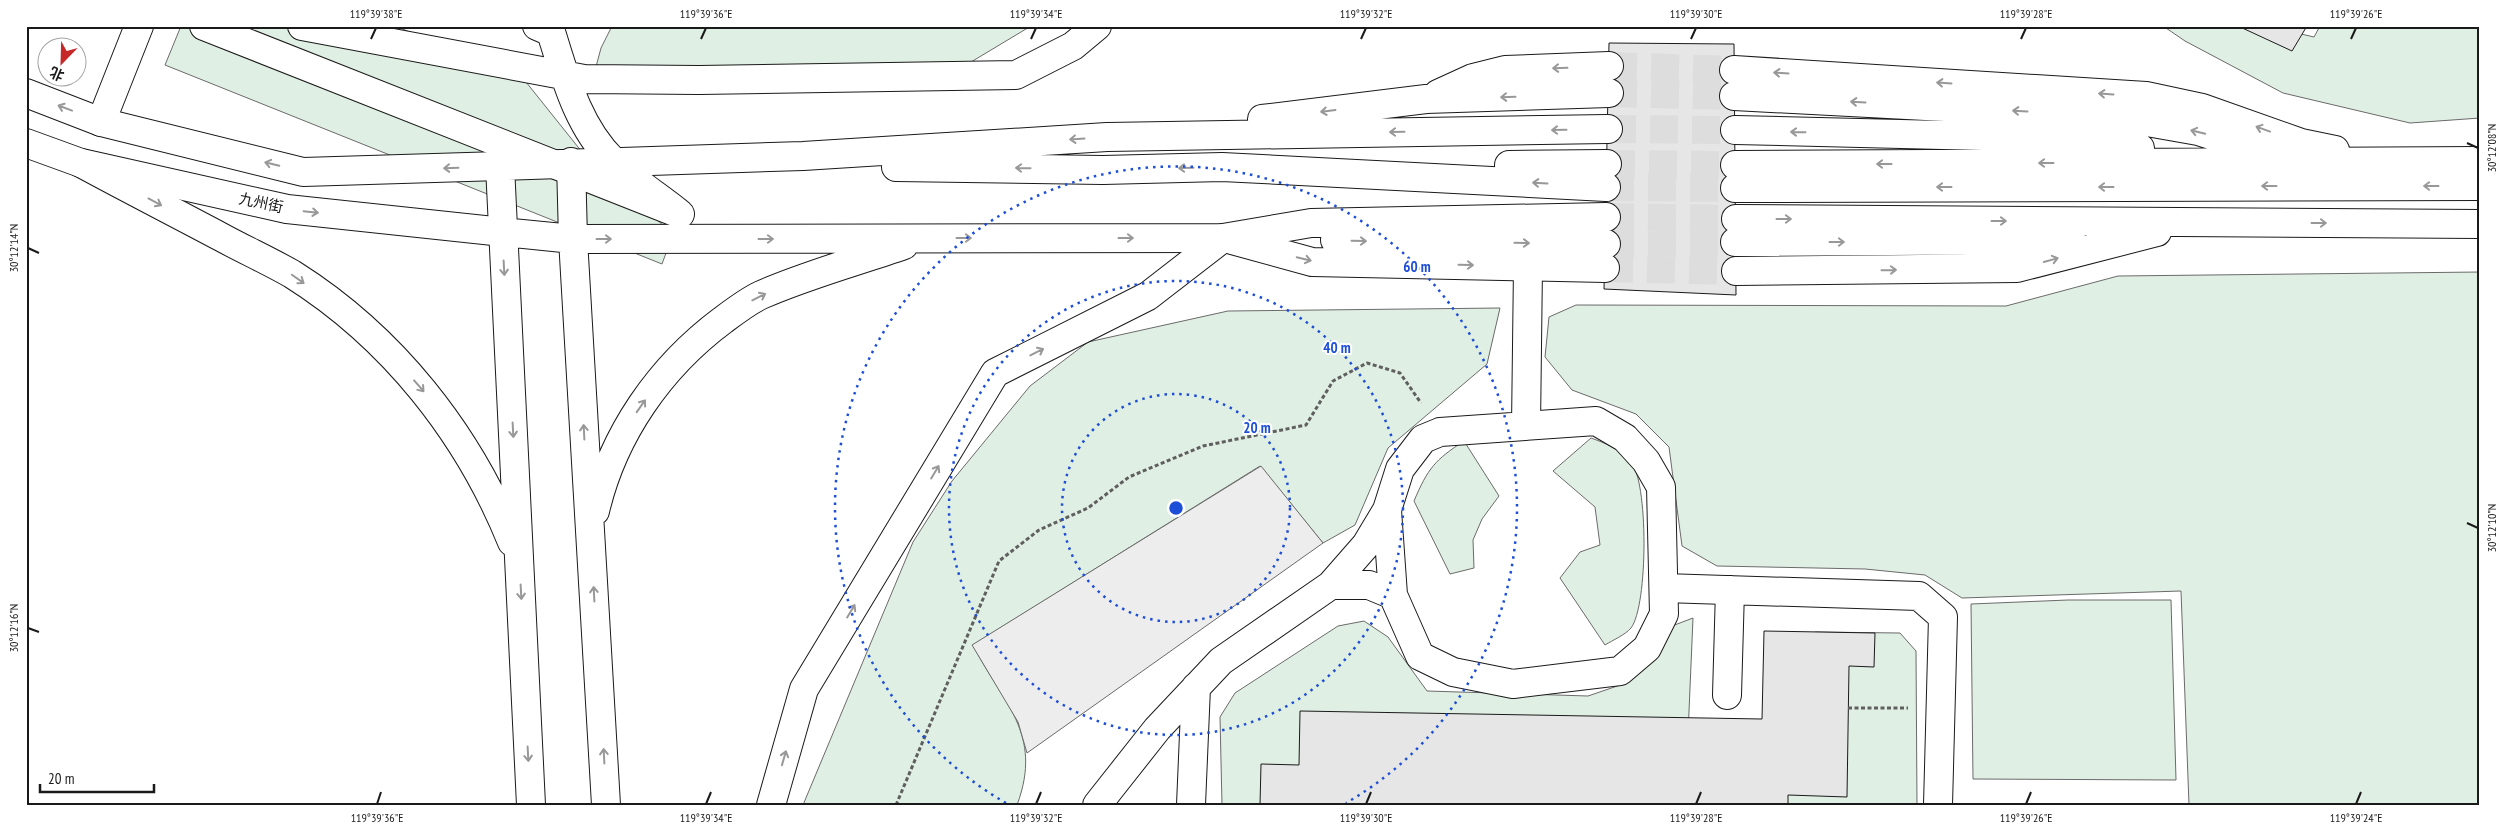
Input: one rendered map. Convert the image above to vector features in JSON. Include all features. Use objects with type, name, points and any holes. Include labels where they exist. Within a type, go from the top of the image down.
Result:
[{"type":"main road","points":[[101,122],[139,26]]},
{"type":"main road","points":[[204,26],[680,214],[613,161],[586,126],[568,86],[551,32],[537,26]]},
{"type":"main road","points":[[302,26],[584,79],[699,80],[1016,75],[1073,46],[1097,26]]},
{"type":"main road","points":[[1426,100],[1473,78],[1505,70],[1609,66]]},
{"type":"main road","points":[[2295,161],[2198,131],[2113,116],[1734,83],[2146,96],[2202,108],[2301,144],[2395,162]]},
{"type":"main road","points":[[1107,137],[1426,100],[1609,93]]},
{"type":"main road","points":[[26,94],[101,122],[303,172],[803,156],[1107,137],[1608,129]]},
{"type":"main road","points":[[1735,130],[2070,138],[2230,161]]},
{"type":"main road","name":"九州街","points":[[26,143],[81,163],[287,209],[573,239],[1223,238]]},
{"type":"main road","points":[[2480,161],[2230,161],[1735,176],[2480,186]]},
{"type":"main road","points":[[571,162],[1103,170],[1222,167],[1607,175]]},
{"type":"main road","points":[[571,162],[573,239],[606,805]]},
{"type":"main road","points":[[81,163],[291,274],[365,329],[410,375],[456,434],[480,474],[501,515],[519,559]]},
{"type":"main road","points":[[500,166],[531,805]]},
{"type":"main road","points":[[771,805],[804,689],[995,373],[1148,296],[1223,238],[1311,223],[1606,217]]},
{"type":"main road","points":[[2258,223],[2039,240],[1736,230],[2258,223],[2480,224]]},
{"type":"main road","points":[[1736,271],[2017,268],[2160,231]]},
{"type":"main road","points":[[590,532],[600,491],[615,452],[635,415],[659,381],[680,356],[705,334],[760,296],[924,238]]},
{"type":"main road","points":[[1223,238],[1606,256],[1528,266],[1312,262],[1223,238]]},
{"type":"main road","points":[[1526,426],[1528,266]]},
{"type":"main road","points":[[1097,805],[1156,729],[1221,661],[1331,585],[1366,545],[1387,510],[1400,469],[1423,439],[1440,432],[1596,421],[1625,438],[1646,461],[1661,487],[1664,614],[1647,648],[1620,671],[1513,684],[1453,672],[1420,656],[1393,595],[1387,510]]},
{"type":"main road","points":[[1331,585],[1369,585],[1393,595]]},
{"type":"main road","points":[[1664,588],[1919,596],[1943,617],[1938,805]]},
{"type":"main road","points":[[1727,695],[1730,590]]},
{"type":"main road","points":[[1191,805],[1196,687]]},
{"type":"path","points":[[896,805],[999,561],[1038,530],[1088,508],[1129,477],[1203,446],[1306,425],[1333,381],[1367,363],[1400,373],[1440,432]]},
{"type":"path","points":[[1848,708],[1941,708]]},
{"type":"green space","points":[[181,26],[395,26],[522,77],[586,157],[673,234],[662,264],[165,65]]},
{"type":"green space","points":[[612,26],[1031,26],[966,65],[593,78],[601,48]]},
{"type":"green space","points":[[2163,26],[2267,26],[2314,37],[2320,26],[2480,26],[2480,118],[2410,123],[2283,93],[2185,41]]},
{"type":"green space","points":[[2480,272],[2480,805],[2189,805],[2181,591],[1962,598],[1925,575],[1865,569],[1717,566],[1682,546],[1669,447],[1636,414],[1572,390],[1545,357],[1549,317],[1576,305],[2006,306],[2118,276]]},
{"type":"green space","points":[[1500,308],[1487,364],[1388,448],[1355,525],[1323,543],[1260,466],[973,645],[1007,702],[1023,738],[1026,758],[1024,780],[1017,805],[803,805],[913,542],[952,481],[1030,386],[1088,342],[1228,311]]},
{"type":"green space","points":[[1591,438],[1607,444],[1630,460],[1636,472],[1641,492],[1643,516],[1643,570],[1637,615],[1628,631],[1605,645],[1560,578],[1580,552],[1600,545],[1595,507],[1553,471]]},
{"type":"green space","points":[[1464,441],[1499,496],[1482,519],[1473,540],[1474,568],[1450,574],[1414,501],[1433,466]]},
{"type":"green space","points":[[2068,600],[2171,600],[2176,780],[1973,779],[1971,604]]},
{"type":"green space","points":[[1693,618],[1687,758],[1375,805],[1222,805],[1220,717],[1235,693],[1338,626],[1364,621],[1388,637],[1427,691],[1588,696],[1629,682],[1672,626]]},
{"type":"green space","points":[[1815,632],[1900,633],[1916,651],[1917,805],[1770,805]]},
{"type":"shaded area","points":[[1261,466],[1323,543],[1027,753],[1018,722],[972,645]]},
{"type":"building","points":[[2238,26],[2307,26],[2292,51]]},
{"type":"building","points":[[1609,43],[1734,44],[1736,295],[1604,289]]},
{"type":"building","points":[[1764,631],[1875,633],[1874,667],[1849,666],[1847,797],[1788,795],[1788,805],[1260,805],[1261,764],[1299,765],[1300,711],[1762,719]]},
{"type":"tunnel","points":[[1609,66],[1734,70]]},
{"type":"tunnel","points":[[1609,93],[1734,96]]},
{"type":"tunnel","points":[[1608,129],[1735,130]]},
{"type":"tunnel","points":[[1607,164],[1735,165]]},
{"type":"tunnel","points":[[1606,187],[1735,188]]},
{"type":"tunnel","points":[[1606,217],[1736,219]]},
{"type":"tunnel","points":[[1606,244],[1735,242]]},
{"type":"tunnel","points":[[1605,268],[1736,271]]}]
